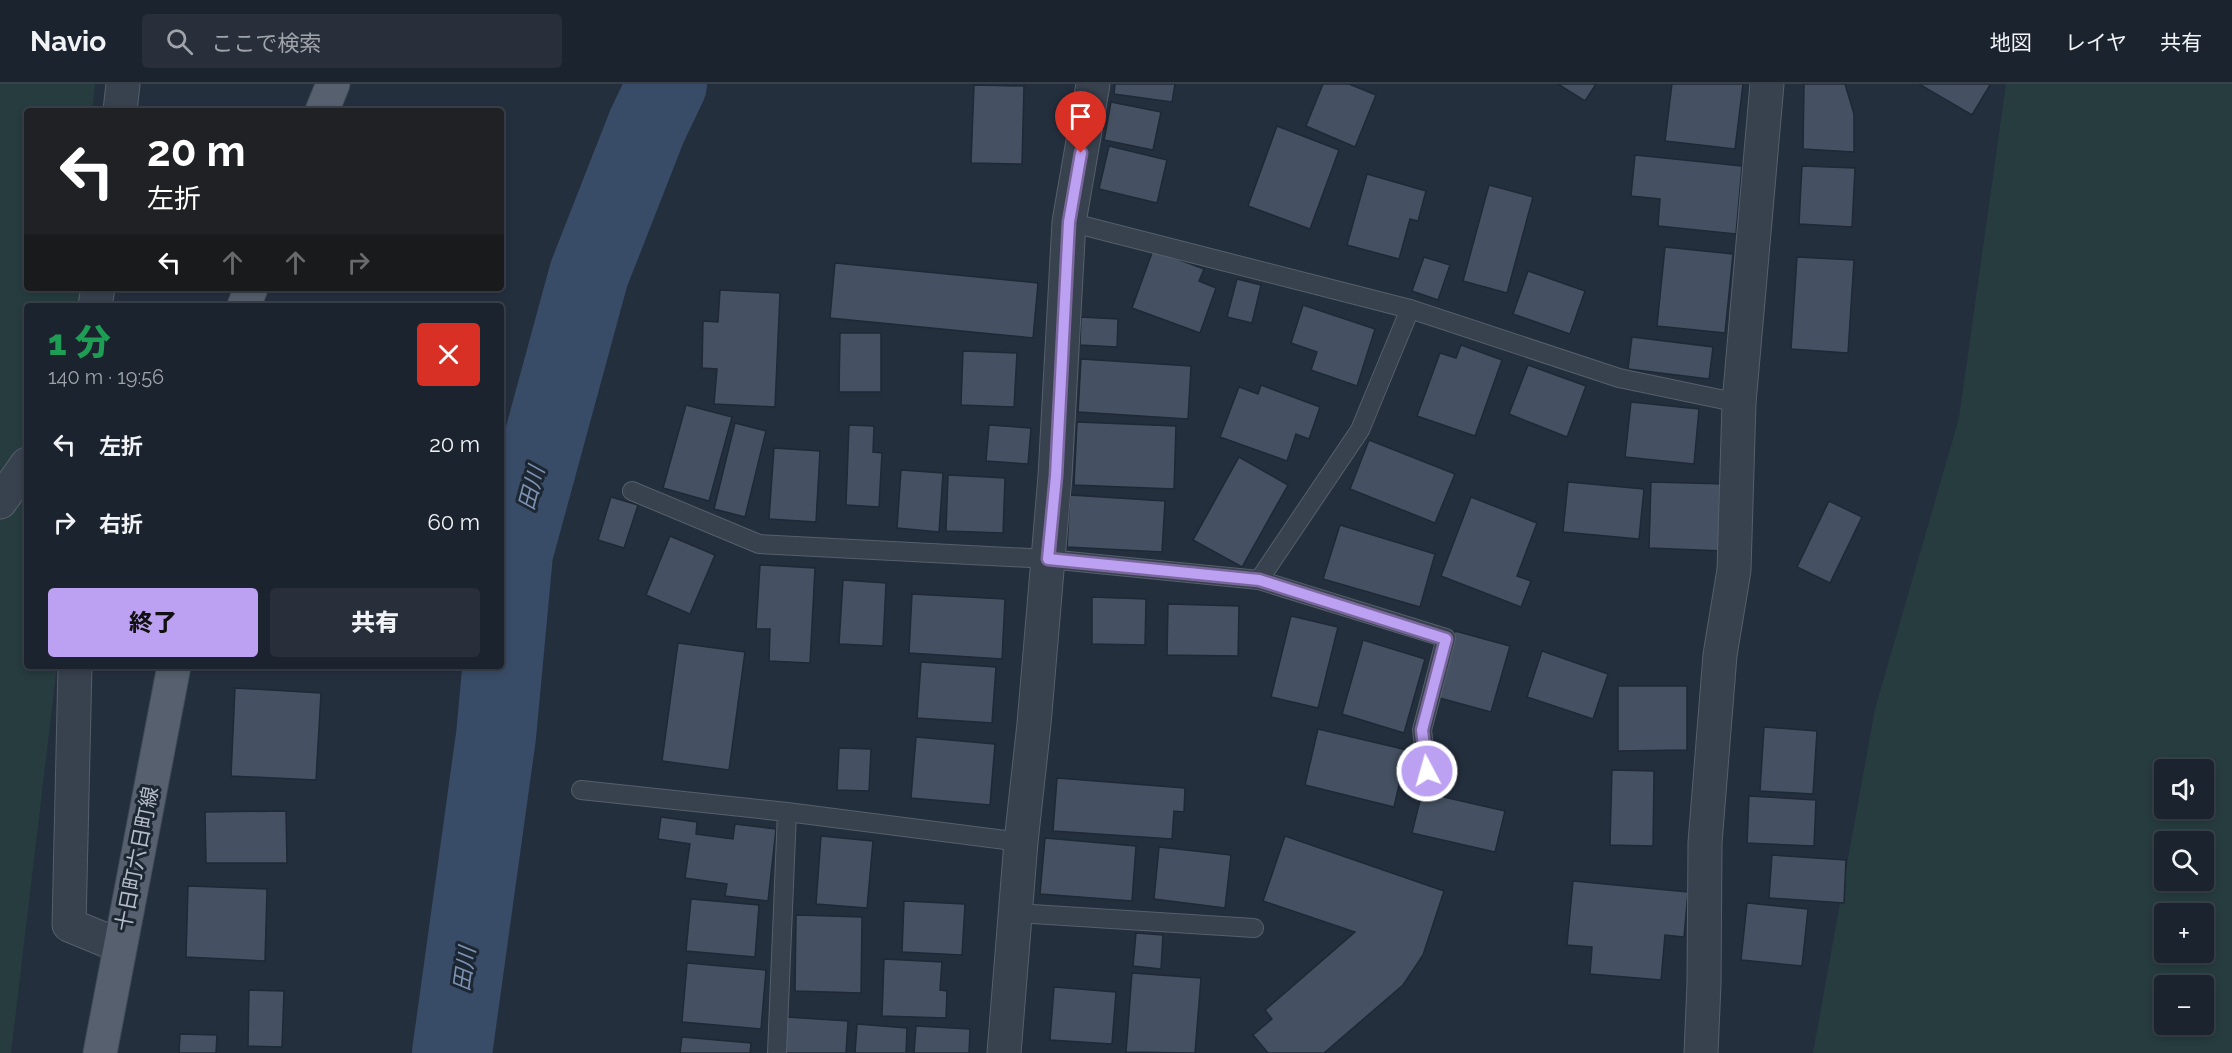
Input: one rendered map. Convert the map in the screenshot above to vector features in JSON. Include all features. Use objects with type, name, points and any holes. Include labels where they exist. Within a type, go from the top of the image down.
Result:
[{"type":"main road","points":[[323,108],[333,84]]},
{"type":"main road","name":"十日町六日町線","points":[[100,1053],[173,669]]},
{"type":"street","points":[[120,108],[123,84]]},
{"type":"street","points":[[1004,1053],[1021,842],[1056,476],[1069,222],[1093,84]]},
{"type":"street","points":[[1701,1053],[1705,843],[1720,655],[1734,570],[1739,403],[1767,84]]},
{"type":"street","points":[[0,502],[24,468]]},
{"type":"street","points":[[75,669],[69,925],[120,946]]},
{"type":"lane","points":[[1069,222],[1410,309],[1618,378],[1739,403]]},
{"type":"lane","points":[[1259,580],[1360,430],[1410,309]]},
{"type":"lane","points":[[632,491],[759,544],[1048,559],[1259,580],[1446,639],[1422,730],[1427,771],[1436,781]]},
{"type":"lane","points":[[581,790],[787,812],[1021,842]]},
{"type":"lane","points":[[777,1053],[787,812]]},
{"type":"lane","points":[[1016,913],[1254,928]]},
{"type":"green space","points":[[0,84],[95,84],[92,108],[24,108],[24,291],[90,291],[91,303],[24,303],[24,669],[57,669],[11,1053],[0,1053]]},
{"type":"green space","points":[[2006,84],[2232,84],[2232,1053],[1813,1053],[1875,709],[1959,418]]},
{"type":"building","points":[[1115,84],[1175,84],[1172,102],[1114,94]]},
{"type":"building","points":[[1323,84],[1349,84],[1376,95],[1355,147],[1306,126]]},
{"type":"building","points":[[1558,84],[1596,84],[1585,101]]},
{"type":"building","points":[[1672,84],[1743,84],[1735,149],[1665,141]]},
{"type":"building","points":[[1804,84],[1845,84],[1854,114],[1854,152],[1803,149]]},
{"type":"building","points":[[1919,84],[1989,84],[1990,85],[1972,115]]},
{"type":"building","points":[[974,85],[1024,86],[1022,164],[971,163]]},
{"type":"building","points":[[1111,102],[1161,112],[1153,150],[1104,140]]},
{"type":"building","points":[[1277,126],[1339,150],[1310,229],[1248,206]]},
{"type":"building","points":[[1109,146],[1167,160],[1157,203],[1099,189]]},
{"type":"building","points":[[1635,155],[1742,166],[1736,234],[1658,226],[1660,199],[1631,196]]},
{"type":"building","points":[[1802,166],[1855,168],[1852,227],[1799,224]]},
{"type":"building","points":[[1367,174],[1426,191],[1418,221],[1410,219],[1399,259],[1347,245]]},
{"type":"building","points":[[1489,185],[1533,197],[1507,293],[1463,281]]},
{"type":"building","points":[[1665,247],[1733,254],[1725,333],[1657,326]]},
{"type":"building","points":[[1153,250],[1204,269],[1199,281],[1216,288],[1200,333],[1132,308]]},
{"type":"building","points":[[1424,257],[1450,265],[1438,300],[1412,291]]},
{"type":"building","points":[[1797,257],[1854,260],[1848,353],[1791,349]]},
{"type":"building","points":[[835,263],[1038,283],[1033,338],[830,318]]},
{"type":"building","points":[[1528,271],[1585,291],[1570,334],[1513,314]]},
{"type":"building","points":[[1237,279],[1261,285],[1252,323],[1227,317]]},
{"type":"building","points":[[720,290],[780,293],[775,407],[714,404],[717,369],[702,368],[703,321],[718,322]]},
{"type":"building","points":[[1303,305],[1375,329],[1357,386],[1311,370],[1317,352],[1291,343]]},
{"type":"building","points":[[1081,317],[1118,319],[1117,347],[1080,345]]},
{"type":"building","points":[[840,333],[881,333],[881,392],[839,392]]},
{"type":"building","points":[[1632,337],[1713,347],[1709,379],[1628,369]]},
{"type":"building","points":[[1461,345],[1502,360],[1475,436],[1417,416],[1440,353],[1456,358]]},
{"type":"building","points":[[963,351],[1017,353],[1014,407],[961,405]]},
{"type":"building","points":[[1081,359],[1191,366],[1188,419],[1078,412]]},
{"type":"building","points":[[1528,365],[1586,386],[1567,437],[1509,414]]},
{"type":"building","points":[[1261,385],[1320,407],[1309,439],[1296,434],[1287,461],[1220,437],[1239,387],[1258,394]]},
{"type":"building","points":[[1631,402],[1699,409],[1694,464],[1625,457]]},
{"type":"building","points":[[686,405],[732,417],[709,501],[663,488]]},
{"type":"building","points":[[1077,422],[1176,426],[1174,489],[1074,485]]},
{"type":"building","points":[[735,423],[766,431],[745,517],[714,509]]},
{"type":"building","points":[[849,425],[874,426],[873,452],[882,453],[879,507],[846,505]]},
{"type":"building","points":[[989,425],[1031,428],[1028,464],[986,461]]},
{"type":"building","points":[[1369,440],[1455,474],[1435,523],[1350,489]]},
{"type":"building","points":[[774,448],[820,451],[816,522],[769,519]]},
{"type":"building","points":[[1239,457],[1288,485],[1242,567],[1193,540]]},
{"type":"building","points":[[901,470],[943,473],[939,532],[897,528]]},
{"type":"building","points":[[948,475],[1005,478],[1003,533],[946,531]]},
{"type":"building","points":[[1568,482],[1644,489],[1639,539],[1563,532]]},
{"type":"building","points":[[1651,482],[1726,484],[1724,551],[1649,548]]},
{"type":"building","points":[[1070,495],[1165,501],[1162,552],[1067,547]]},
{"type":"building","points":[[611,497],[638,505],[624,548],[598,540]]},
{"type":"building","points":[[1471,497],[1537,523],[1517,576],[1531,581],[1521,607],[1441,576]]},
{"type":"building","points":[[1829,501],[1862,517],[1830,583],[1797,567]]},
{"type":"building","points":[[1340,525],[1435,554],[1420,607],[1323,579]]},
{"type":"building","points":[[670,536],[715,555],[690,614],[646,595]]},
{"type":"building","points":[[760,565],[815,568],[810,663],[769,661],[770,629],[756,629]]},
{"type":"building","points":[[843,580],[886,583],[883,646],[839,644]]},
{"type":"building","points":[[912,594],[1005,599],[1002,659],[909,653]]},
{"type":"building","points":[[1092,597],[1146,599],[1145,645],[1092,644]]},
{"type":"building","points":[[1168,604],[1239,606],[1238,656],[1167,655]]},
{"type":"building","points":[[1291,616],[1338,627],[1318,708],[1271,697]]},
{"type":"building","points":[[1455,631],[1510,646],[1491,712],[1436,697]]},
{"type":"building","points":[[1363,640],[1425,659],[1404,733],[1342,714]]},
{"type":"building","points":[[678,643],[745,652],[729,770],[662,761]]},
{"type":"building","points":[[1542,651],[1608,674],[1593,719],[1527,697]]},
{"type":"building","points":[[921,662],[996,667],[992,723],[917,718]]},
{"type":"building","points":[[1618,686],[1687,686],[1687,750],[1618,751]]},
{"type":"building","points":[[235,688],[321,693],[316,780],[231,776]]},
{"type":"building","points":[[1764,727],[1817,731],[1813,794],[1760,791]]},
{"type":"building","points":[[1318,729],[1407,750],[1394,807],[1305,785]]},
{"type":"building","points":[[916,737],[995,744],[990,805],[911,798]]},
{"type":"building","points":[[839,748],[871,749],[869,791],[837,790]]},
{"type":"building","points":[[1612,770],[1654,771],[1653,846],[1610,845]]},
{"type":"building","points":[[1057,778],[1185,788],[1184,812],[1174,811],[1172,839],[1053,831]]},
{"type":"building","points":[[1422,792],[1505,811],[1495,852],[1412,833]]},
{"type":"building","points":[[1749,796],[1816,800],[1814,846],[1747,843]]},
{"type":"building","points":[[286,811],[287,863],[206,863],[205,812]]},
{"type":"building","points":[[661,817],[697,822],[696,834],[733,839],[735,824],[776,829],[768,901],[725,896],[727,884],[685,878],[690,844],[658,839]]},
{"type":"building","points":[[821,836],[873,841],[867,908],[816,904]]},
{"type":"building","points":[[1285,836],[1444,891],[1423,955],[1403,985],[1324,1053],[1268,1053],[1253,1035],[1272,1019],[1265,1010],[1355,932],[1263,901]]},
{"type":"building","points":[[1045,838],[1136,846],[1132,901],[1040,894]]},
{"type":"building","points":[[1159,847],[1231,855],[1225,908],[1154,899]]},
{"type":"building","points":[[1772,855],[1846,860],[1844,903],[1769,898]]},
{"type":"building","points":[[1573,881],[1688,892],[1684,937],[1665,935],[1661,980],[1590,974],[1592,947],[1567,945]]},
{"type":"building","points":[[188,886],[267,889],[265,961],[186,957]]},
{"type":"building","points":[[691,899],[759,905],[755,957],[686,951]]},
{"type":"building","points":[[904,901],[965,904],[962,955],[902,952]]},
{"type":"building","points":[[1747,903],[1808,909],[1802,966],[1741,960]]},
{"type":"building","points":[[796,915],[862,917],[861,993],[795,991]]},
{"type":"building","points":[[1136,933],[1163,935],[1161,969],[1133,966]]},
{"type":"building","points":[[884,959],[942,962],[940,990],[947,991],[946,1018],[882,1016]]},
{"type":"building","points":[[687,963],[766,970],[761,1029],[682,1022]]},
{"type":"building","points":[[1132,973],[1201,978],[1195,1053],[1126,1052]]},
{"type":"building","points":[[1054,987],[1116,992],[1112,1044],[1050,1040]]},
{"type":"building","points":[[249,990],[284,991],[282,1047],[248,1046]]},
{"type":"building","points":[[787,1017],[848,1021],[846,1053],[784,1053]]},
{"type":"building","points":[[857,1024],[907,1028],[906,1053],[855,1053]]},
{"type":"building","points":[[916,1026],[970,1029],[969,1053],[914,1053]]},
{"type":"building","points":[[180,1034],[217,1035],[216,1053],[179,1053]]},
{"type":"building","points":[[682,1037],[751,1043],[750,1053],[680,1053]]},
{"type":"waterway","name":"田川","points":[[504,650],[513,553],[589,274],[647,126],[667,84]]},
{"type":"waterway","name":"田川","points":[[452,1053],[496,736],[502,669]]},
{"type":"route","points":[[1081,153],[1069,222],[1056,476],[1048,559],[1259,580],[1446,639],[1422,730],[1427,771]]}]
